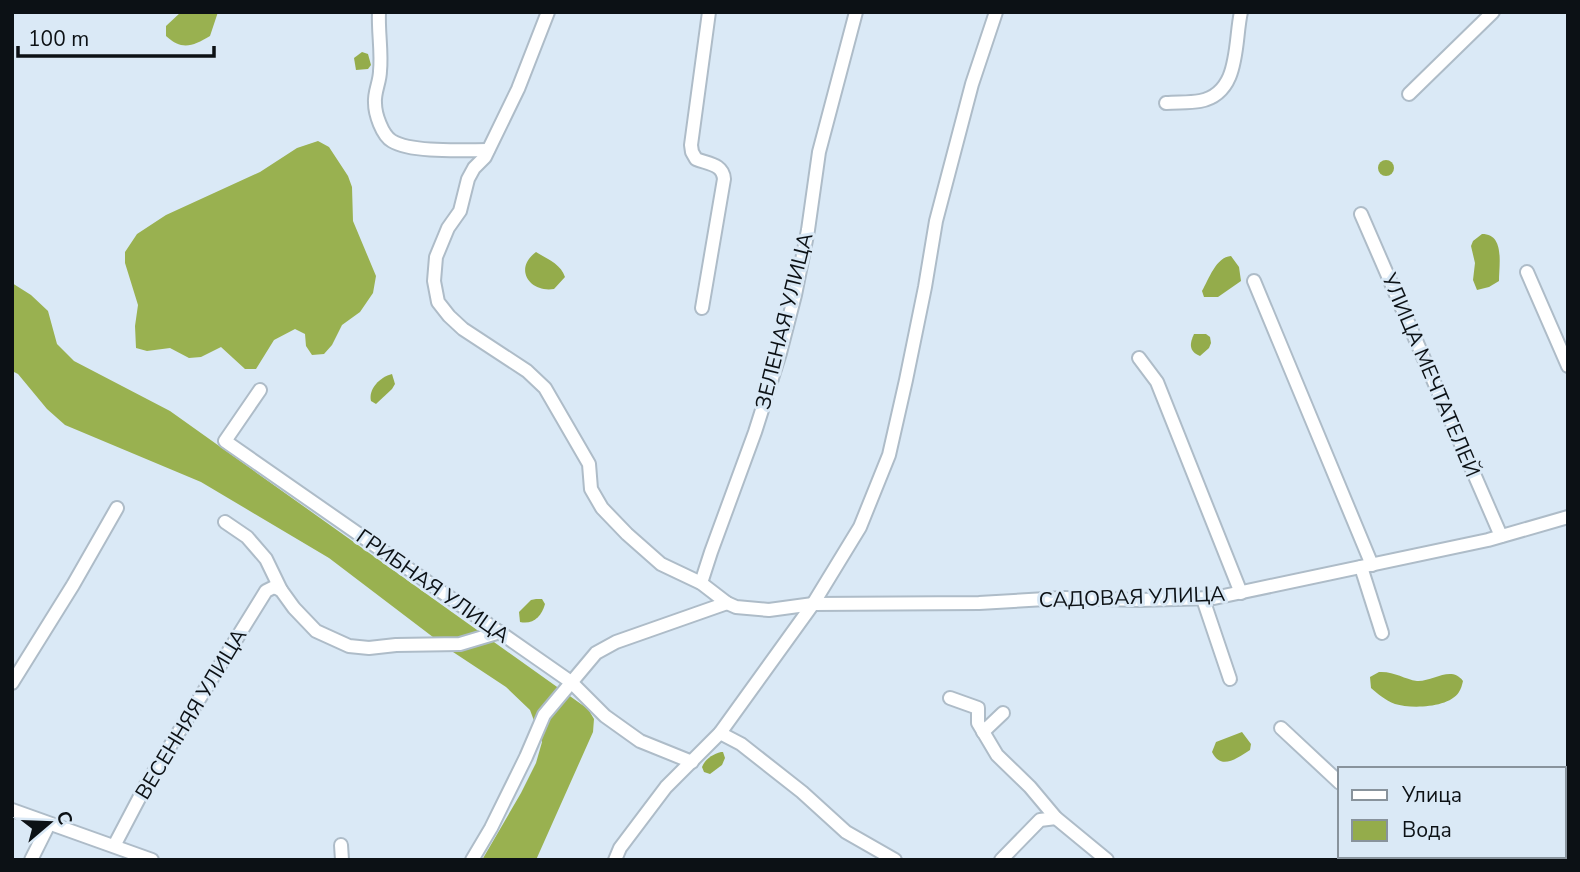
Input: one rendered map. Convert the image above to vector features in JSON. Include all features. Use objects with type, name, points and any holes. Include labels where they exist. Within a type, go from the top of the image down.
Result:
[{"type":"street","points":[[379,12],[380,74],[374,105],[378,119],[391,141],[409,146],[486,154]]},
{"type":"street","points":[[548,12],[518,89],[486,154],[468,179],[460,211],[448,228],[436,257],[434,281],[438,302],[463,329],[527,371],[545,388],[589,464],[591,489],[602,508],[661,564],[701,583],[727,603]]},
{"type":"street","points":[[702,308],[724,179],[724,173],[719,166],[696,159],[691,145],[709,12]]},
{"type":"street","name":"ЗЕЛЕНАЯ УЛИЦА","points":[[701,583],[780,353],[808,230],[819,152],[856,12]]},
{"type":"street","points":[[615,860],[620,848],[666,787],[720,733],[813,604],[860,527],[889,455],[925,287],[936,220],[972,84],[996,12]]},
{"type":"street","points":[[1167,103],[1201,101],[1225,86],[1234,63],[1241,12]]},
{"type":"street","points":[[1409,94],[1493,12]]},
{"type":"street","name":"УЛИЦА МЕЧТАТЕЛЕЙ","points":[[1361,214],[1501,536]]},
{"type":"street","points":[[1527,272],[1568,366]]},
{"type":"street","points":[[1254,281],[1366,566],[1382,633]]},
{"type":"street","points":[[1139,358],[1157,382],[1241,593]]},
{"type":"street","name":"ГРИБНАЯ УЛИЦА","points":[[260,390],[225,442],[571,682],[605,716],[640,741],[692,762]]},
{"type":"street","points":[[12,683],[117,508]]},
{"type":"street","name":"САДОВАЯ УЛИЦА","points":[[727,603],[736,607],[769,610],[813,604],[979,603],[1063,598],[1214,598],[1501,536],[1568,517]]},
{"type":"street","points":[[225,522],[247,537],[266,559],[278,588],[316,631],[349,646],[369,648],[460,644],[500,632]]},
{"type":"street","name":"ВЕСЕННЯЯ УЛИЦА","points":[[114,846],[146,785],[266,591],[278,588]]},
{"type":"street","points":[[1203,599],[1230,678]]},
{"type":"street","points":[[472,860],[492,828],[544,715],[596,653],[616,642],[727,603]]},
{"type":"street","points":[[950,698],[978,708],[978,723],[997,755],[1030,787],[1056,818],[1107,860]]},
{"type":"street","points":[[983,732],[1003,713]]},
{"type":"street","points":[[1281,728],[1338,781]]},
{"type":"street","points":[[720,733],[741,744],[802,792],[846,832],[895,860]]},
{"type":"street","points":[[12,810],[152,860]]},
{"type":"street","points":[[1001,860],[1040,820],[1056,818]]},
{"type":"street","points":[[31,860],[49,824]]},
{"type":"street","points":[[341,845],[342,860]]},
{"type":"shaded area","points":[[181,12],[218,12],[210,36],[188,45],[172,41],[166,36],[166,26]]},
{"type":"shaded area","points":[[318,141],[329,147],[348,176],[352,187],[353,221],[376,276],[373,293],[360,312],[342,325],[332,345],[324,354],[312,355],[306,346],[305,334],[295,329],[274,340],[256,369],[245,369],[221,347],[201,357],[189,358],[170,348],[147,351],[136,348],[138,305],[125,263],[125,252],[137,234],[166,215],[260,172],[297,148]]},
{"type":"shaded area","points":[[12,283],[31,295],[48,311],[57,344],[74,361],[170,411],[588,709],[594,719],[593,732],[536,860],[482,860],[536,763],[542,742],[530,710],[506,687],[450,650],[329,558],[201,482],[65,425],[47,409],[18,374],[12,371]]},
{"type":"water","points":[[362,52],[368,54],[371,65],[368,69],[356,70],[354,58]]},
{"type":"water","points":[[1383,160],[1389,160],[1394,168],[1392,174],[1383,176],[1378,171],[1378,165]]},
{"type":"water","points":[[1482,234],[1489,235],[1497,244],[1500,259],[1499,281],[1477,290],[1473,280],[1475,263],[1471,246]]},
{"type":"water","points":[[536,252],[563,272],[565,277],[554,289],[538,287],[527,278],[526,266]]},
{"type":"water","points":[[1231,256],[1239,267],[1241,281],[1218,297],[1204,297],[1202,291],[1214,269],[1221,260]]},
{"type":"water","points":[[1194,334],[1206,334],[1210,337],[1209,348],[1200,356],[1193,352],[1191,347]]},
{"type":"water","points":[[392,374],[395,384],[392,389],[376,404],[371,401],[371,392],[376,384]]},
{"type":"water","points":[[542,599],[545,604],[542,612],[533,621],[520,622],[519,612],[531,600]]},
{"type":"water","points":[[1379,672],[1417,681],[1453,674],[1463,681],[1459,692],[1447,701],[1429,706],[1402,706],[1382,697],[1371,688],[1370,677]]},
{"type":"water","points":[[1242,732],[1251,744],[1250,750],[1230,761],[1216,758],[1212,752],[1216,742]]},
{"type":"water","points":[[721,752],[725,758],[722,765],[710,774],[704,772],[702,767],[705,762]]}]
